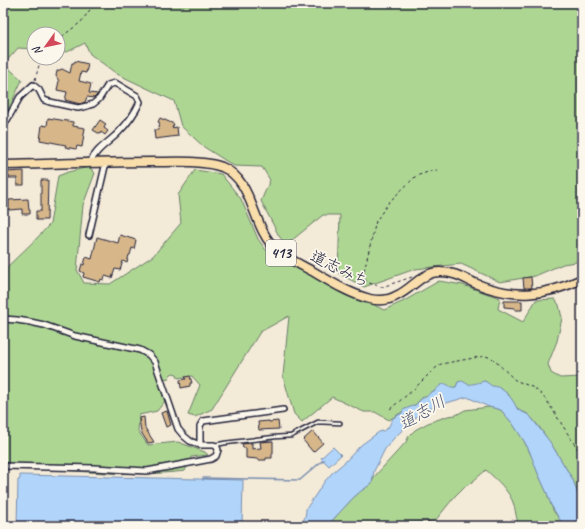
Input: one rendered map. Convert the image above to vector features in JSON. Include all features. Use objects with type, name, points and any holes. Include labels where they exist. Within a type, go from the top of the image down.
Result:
[{"type":"highway","name":"道志みち","points":[[3,165],[106,162],[186,162],[206,163],[224,168],[232,173],[244,187],[266,239],[277,250],[287,258],[346,289],[370,299],[385,300],[398,296],[418,280],[434,272],[447,272],[489,288],[509,293],[525,294],[556,290],[582,279]]},
{"type":"street","points":[[3,128],[20,97],[33,85],[39,90],[44,100],[78,108],[93,104],[108,85],[115,83],[138,96],[140,102],[119,132],[93,156],[90,163]]},
{"type":"street","points":[[89,235],[106,162]]},
{"type":"street","points":[[3,319],[37,323],[76,336],[136,348],[144,352],[152,358],[157,368],[178,430],[190,441],[200,444],[214,445],[218,450],[218,453],[212,459],[147,471],[3,466]]},
{"type":"street","points":[[200,444],[200,426],[204,421],[283,410]]},
{"type":"lane","points":[[214,445],[291,436],[318,422],[340,423]]},
{"type":"path","points":[[66,33],[81,22],[95,3]]},
{"type":"path","points":[[33,85],[39,66]]},
{"type":"path","points":[[418,280],[414,276],[382,287],[366,282],[364,271],[376,221],[389,202],[416,176],[437,170]]},
{"type":"path","points":[[390,409],[441,364],[485,356],[492,358],[515,380],[534,388],[540,393],[547,401],[582,456]]},
{"type":"path","points":[[500,526],[513,520],[518,526]]},
{"type":"green space","points":[[3,3],[582,3],[582,261],[563,264],[535,276],[500,282],[461,264],[415,269],[364,287],[338,273],[340,215],[323,215],[286,245],[279,236],[261,201],[270,180],[262,167],[234,166],[204,147],[181,126],[174,101],[117,74],[90,54],[85,43],[66,52],[66,26],[26,26],[26,48],[18,48],[4,64],[22,80],[6,115],[3,117]]},
{"type":"green space","points":[[89,167],[95,173],[83,205],[77,270],[84,283],[110,284],[153,256],[181,223],[178,195],[195,170],[221,174],[241,199],[258,239],[266,250],[384,310],[404,301],[439,281],[463,285],[500,298],[498,309],[523,322],[536,300],[555,299],[559,305],[562,318],[557,341],[548,364],[551,373],[560,378],[582,377],[582,506],[573,480],[540,428],[530,416],[517,408],[508,394],[499,388],[492,387],[485,381],[472,385],[458,382],[456,387],[452,388],[448,386],[435,391],[426,397],[423,397],[414,406],[405,409],[389,420],[375,412],[364,412],[332,397],[302,422],[294,414],[283,376],[289,316],[260,332],[212,409],[195,417],[188,415],[200,385],[192,376],[178,378],[177,374],[173,373],[169,378],[158,380],[165,401],[157,411],[139,415],[138,431],[148,445],[178,442],[205,452],[208,455],[191,457],[185,471],[120,474],[12,466],[3,468],[3,268],[5,269],[50,224],[58,176]]},
{"type":"green space","points":[[489,407],[501,410],[513,424],[533,459],[554,512],[567,526],[520,526],[514,505],[509,495],[486,470],[455,496],[435,521],[398,523],[394,526],[327,526],[353,498],[372,483],[374,477],[415,430],[428,423],[448,416],[456,415],[465,410]]},
{"type":"water","name":"道志川","points":[[462,381],[467,384],[474,384],[485,381],[492,386],[499,388],[509,396],[518,410],[530,416],[550,442],[573,480],[582,506],[582,526],[567,526],[560,520],[551,505],[529,450],[513,424],[501,410],[489,407],[467,397],[436,406],[421,413],[413,420],[385,449],[374,471],[372,483],[353,498],[327,526],[299,526],[306,514],[306,509],[325,481],[361,445],[379,432],[388,428],[393,418],[402,413],[403,410],[415,405],[422,398],[435,391],[441,385],[446,384],[456,387],[458,382]]},
{"type":"water","points":[[333,447],[341,455],[329,466],[321,458]]},
{"type":"water","points":[[20,475],[243,480],[242,526],[17,526],[18,480],[20,479]]},
{"type":"building","points":[[75,61],[88,64],[86,73],[81,72],[79,81],[91,84],[89,93],[98,94],[94,98],[87,97],[85,102],[80,104],[65,100],[67,92],[57,90],[59,81],[56,76],[57,71],[62,69],[70,73],[72,63]]},
{"type":"building","points":[[48,118],[73,122],[73,126],[85,128],[82,147],[77,146],[76,149],[65,147],[66,145],[40,140],[42,125],[47,126]]},
{"type":"building","points":[[160,118],[174,124],[172,128],[177,127],[178,136],[155,139],[154,130],[158,130],[160,123],[158,122]]},
{"type":"building","points":[[100,120],[106,124],[104,128],[108,131],[105,135],[101,132],[100,134],[93,130]]},
{"type":"building","points":[[24,171],[24,185],[17,185],[17,178],[9,178],[9,176],[6,176],[6,172]]},
{"type":"building","points":[[41,180],[48,180],[47,220],[36,220],[36,211],[41,211]]},
{"type":"building","points":[[28,199],[30,214],[22,214],[22,209],[9,210],[9,200]]},
{"type":"building","points":[[120,235],[136,240],[134,249],[132,248],[127,263],[123,261],[120,270],[115,269],[112,278],[105,276],[104,280],[101,279],[100,282],[83,277],[84,273],[80,271],[82,264],[84,265],[86,257],[92,259],[97,237],[118,243]]},
{"type":"building","points":[[531,277],[532,288],[524,288],[523,278]]},
{"type":"building","points":[[504,301],[522,301],[522,310],[504,307]]},
{"type":"building","points":[[190,376],[192,383],[190,383],[190,386],[181,388],[180,380],[186,379],[185,377]]},
{"type":"building","points":[[167,411],[171,425],[166,427],[161,413]]},
{"type":"building","points":[[144,417],[145,428],[154,442],[148,443],[141,432],[139,418]]},
{"type":"building","points":[[278,421],[279,429],[259,430],[258,422]]},
{"type":"building","points":[[313,431],[323,443],[313,452],[303,440]]},
{"type":"building","points":[[273,441],[272,458],[258,460],[246,458],[246,448],[243,448],[242,444],[252,443],[252,449],[261,448],[260,442]]},
{"type":"waterway","points":[[203,480],[203,478],[300,480],[324,460]]}]
